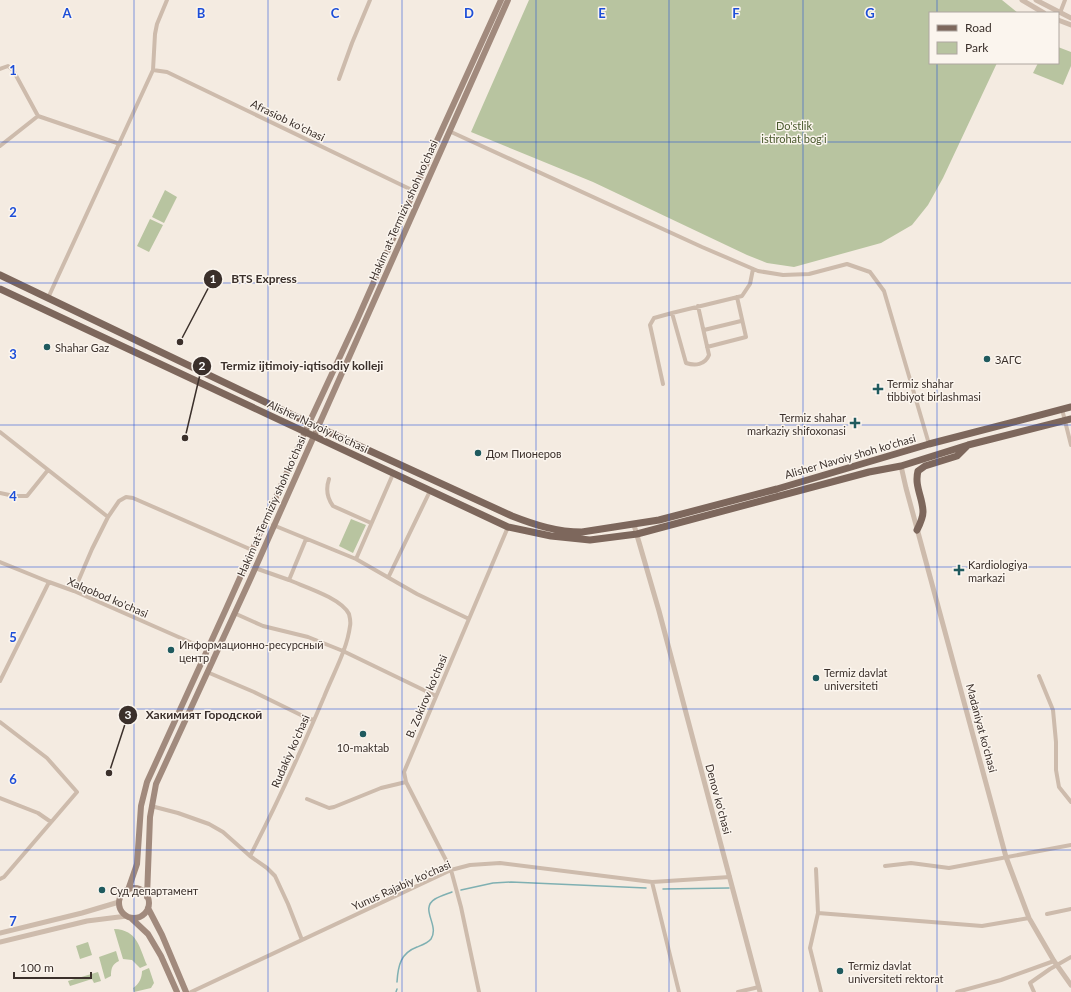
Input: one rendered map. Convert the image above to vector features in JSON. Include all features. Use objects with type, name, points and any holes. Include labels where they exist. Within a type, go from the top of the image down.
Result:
[{"type":"main road","name":"Hakim at-Termiziy shoh ko'chasi","points":[[147,897],[151,806],[156,784],[206,672],[255,568],[508,0]]},
{"type":"main road","name":"Hakim at-Termiziy shoh ko'chasi","points":[[128,890],[138,864],[141,806],[147,782],[501,1]]},
{"type":"main road","name":"Alisher Navoiy ko’chasi","points":[[0,275],[317,427],[535,525],[563,531],[582,532],[634,525]]},
{"type":"main road","name":"Alisher Navoiy ko’chasi","points":[[0,288],[508,527],[551,536],[590,540],[637,534]]},
{"type":"main road","points":[[172,369],[177,360]]},
{"type":"main road","name":"Alisher Navoiy shoh ko'chasi","points":[[634,525],[659,520],[777,489],[929,444],[1071,407]]},
{"type":"main road","name":"Alisher Navoiy shoh ko'chasi","points":[[637,534],[869,472],[900,466],[968,445],[1068,419]]},
{"type":"main road","points":[[929,444],[934,449],[933,455]]},
{"type":"main road","points":[[917,530],[923,512],[916,477],[918,471],[925,466],[957,456],[968,445]]},
{"type":"main road","points":[[897,454],[894,460],[895,463],[900,466]]},
{"type":"main road","points":[[177,992],[161,956],[148,934],[121,910],[119,902],[120,897],[132,888],[141,890],[147,897],[149,904],[148,908],[162,935],[186,992]]},
{"type":"main road","points":[[129,917],[141,916],[148,908]]},
{"type":"street","points":[[48,298],[153,70],[157,24],[167,0]]},
{"type":"street","points":[[339,79],[370,0]]},
{"type":"street","points":[[494,0],[501,1]]},
{"type":"street","points":[[1022,0],[1042,12]]},
{"type":"street","points":[[1036,0],[1058,12]]},
{"type":"street","points":[[1065,0],[1060,13],[1069,18],[1065,23]]},
{"type":"street","points":[[1059,20],[1071,25]]},
{"type":"street","points":[[1,68],[8,66],[12,70],[38,116],[120,144]]},
{"type":"street","name":"Afrasiob ko'chasi","points":[[153,70],[167,72],[414,191]]},
{"type":"street","points":[[0,146],[38,116]]},
{"type":"street","points":[[450,131],[702,248],[753,269],[783,275],[809,274],[847,264],[870,272],[884,291],[929,444]]},
{"type":"street","points":[[663,384],[650,325],[654,318],[742,296],[750,284],[753,269]]},
{"type":"street","points":[[707,347],[746,337],[737,297]]},
{"type":"street","points":[[672,313],[686,363],[691,365],[699,364],[708,360],[709,355],[698,306]]},
{"type":"street","points":[[704,330],[741,320]]},
{"type":"street","points":[[1062,410],[1068,419],[1071,445]]},
{"type":"street","points":[[0,432],[108,517]]},
{"type":"street","name":"Madaniyat ko'chasi","points":[[900,466],[1006,857],[1029,918],[1071,985]]},
{"type":"street","points":[[0,493],[14,496],[27,496],[48,470]]},
{"type":"street","points":[[356,558],[393,474]]},
{"type":"street","points":[[329,479],[326,488],[330,502],[333,506],[371,523]]},
{"type":"street","points":[[388,576],[430,491]]},
{"type":"street","points":[[74,591],[108,517],[119,501],[126,497],[133,498],[252,550]]},
{"type":"street","points":[[273,525],[356,558],[417,594],[469,619]]},
{"type":"street","name":"Denov ko'chasi","points":[[634,525],[659,611],[760,989]]},
{"type":"street","name":"B. Zokirov ko'chasi","points":[[406,782],[404,772],[406,765],[508,527]]},
{"type":"street","points":[[289,580],[306,539]]},
{"type":"street","name":"Xalqobod ko'chasi","points":[[0,562],[74,591],[208,650]]},
{"type":"street","name":"Rudakiy ko'chasi","points":[[250,856],[314,720],[343,651],[350,626],[348,613],[343,606],[289,580],[255,568]]},
{"type":"street","points":[[0,681],[1,674],[49,582]]},
{"type":"street","points":[[234,614],[263,626],[308,637],[343,651],[436,696]]},
{"type":"street","points":[[206,672],[254,692],[314,720]]},
{"type":"street","points":[[1040,676],[1053,710],[1056,742],[1056,770],[1059,787],[1071,802]]},
{"type":"street","points":[[0,722],[47,758],[77,792],[4,877],[0,879]]},
{"type":"street","points":[[307,799],[329,808],[381,788],[406,782],[451,870],[461,907],[479,992]]},
{"type":"street","points":[[0,798],[38,813],[51,822]]},
{"type":"street","points":[[151,806],[178,813],[209,824],[223,832],[250,856],[267,868],[275,876],[302,940]]},
{"type":"street","points":[[885,866],[911,863],[949,868],[1071,845]]},
{"type":"street","name":"Yunus Rajabiy ko'chasi","points":[[191,992],[451,870],[470,866],[500,863],[652,882],[730,877]]},
{"type":"street","points":[[816,869],[818,913],[810,948],[821,992]]},
{"type":"street","points":[[652,882],[679,992]]},
{"type":"street","points":[[0,933],[82,913],[119,902]]},
{"type":"street","points":[[1046,914],[1071,910]]},
{"type":"street","points":[[818,913],[982,926],[1029,918]]},
{"type":"street","points":[[0,942],[87,920],[129,917]]},
{"type":"street","points":[[957,992],[1002,980],[1071,957]]},
{"type":"street","points":[[1034,992],[1030,983],[1056,963]]},
{"type":"street","points":[[738,992],[760,989]]},
{"type":"green space","name":"Do'stlik istirohat bog'i","points":[[529,0],[1002,0],[1017,12],[929,12],[929,64],[997,64],[943,178],[928,205],[912,225],[881,243],[794,267],[767,263],[747,255],[593,182],[471,132]]},
{"type":"green space","points":[[1059,47],[1071,52],[1071,66],[1063,85],[1033,73],[1038,64],[1059,64]]},
{"type":"green space","points":[[165,190],[177,197],[164,223],[152,217]]},
{"type":"green space","points":[[150,219],[163,225],[149,252],[137,246]]},
{"type":"green space","points":[[351,519],[366,525],[353,553],[339,546]]},
{"type":"green space","points":[[114,929],[122,930],[133,936],[147,965],[140,968],[132,960],[123,959]]},
{"type":"green space","points":[[88,942],[92,955],[80,959],[76,946]]},
{"type":"green space","points":[[116,951],[119,961],[112,967],[111,976],[105,979],[99,957]]},
{"type":"green space","points":[[149,968],[154,983],[151,988],[134,992],[133,988],[140,981],[142,971]]},
{"type":"green space","points":[[98,972],[101,981],[94,983],[92,979],[70,986],[68,981]]},
{"type":"waterway","points":[[461,890],[493,883],[511,882],[646,888]]},
{"type":"waterway","points":[[663,889],[729,888]]},
{"type":"waterway","points":[[397,982],[398,970],[404,956],[431,939],[433,934],[429,912],[431,903],[435,899],[452,892]]},
{"type":"place","name":"BTS Express","points":[[180,342]]},
{"type":"place","name":"Shahar Gaz","points":[[47,347]]},
{"type":"place","name":"ЗАГС","points":[[987,359]]},
{"type":"place","name":"Termiz shahar tibbiyot birlashmasi","points":[[878,389]]},
{"type":"place","name":"Termiz shahar markaziy shifoxonasi","points":[[855,423]]},
{"type":"place","name":"Termiz ijtimoiy-iqtisodiy kolleji","points":[[185,438]]},
{"type":"place","name":"Дом Пионеров","points":[[478,453]]},
{"type":"place","name":"Kardiologiya markazi","points":[[959,570]]},
{"type":"place","name":"Информационно-ресурсный центр","points":[[171,650]]},
{"type":"place","name":"Termiz davlat universiteti","points":[[816,678]]},
{"type":"place","name":"10-maktab","points":[[363,734]]},
{"type":"place","name":"Хакимият Городской","points":[[109,773]]},
{"type":"place","name":"Суд департамент","points":[[102,890]]},
{"type":"place","name":"Termiz davlat universiteti rektorat","points":[[840,971]]}]
